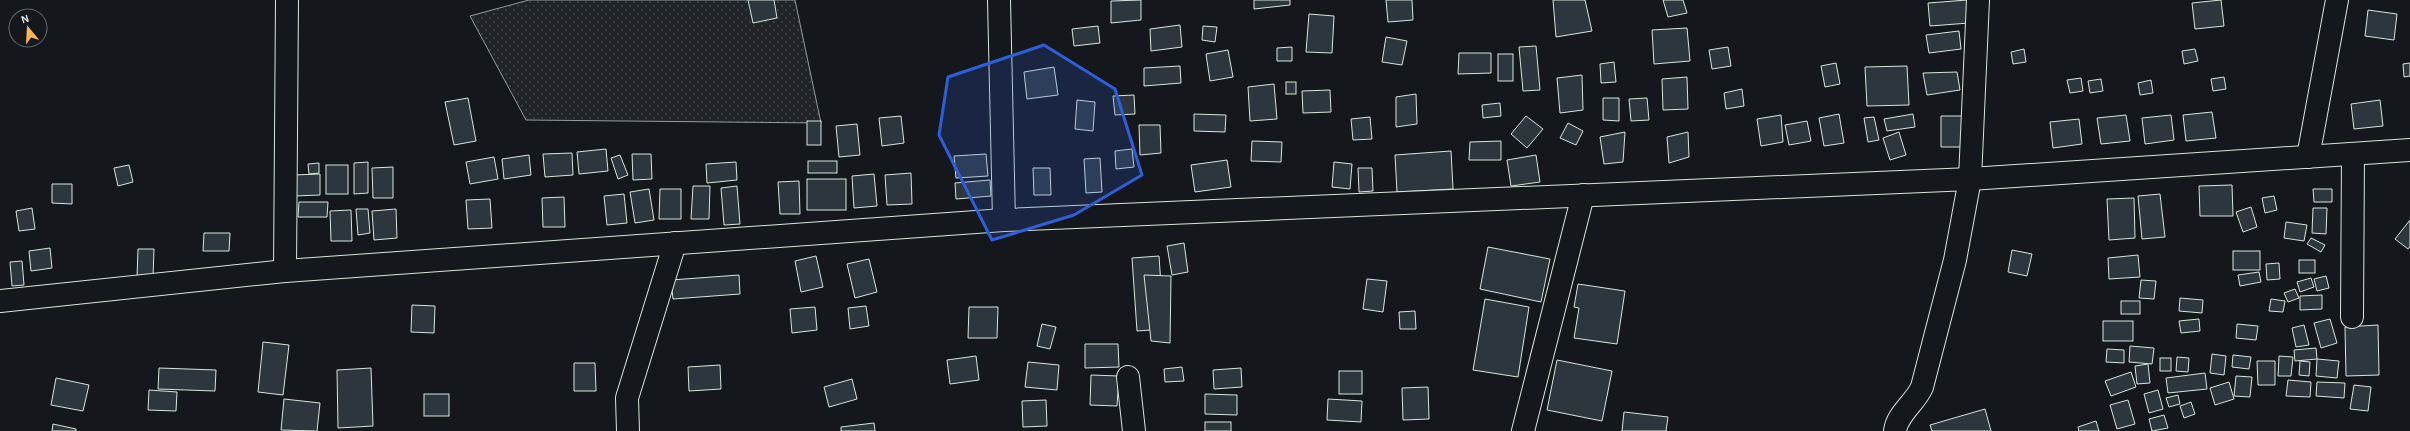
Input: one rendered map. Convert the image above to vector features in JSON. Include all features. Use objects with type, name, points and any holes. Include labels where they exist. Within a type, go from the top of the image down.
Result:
[{"type":"street","points":[[285,271],[287,0]]},
{"type":"street","points":[[999,0],[1004,220]]},
{"type":"street","points":[[1895,431],[1899,418],[1917,397],[1922,387],[1954,260],[1970,179],[1978,0]]},
{"type":"street","points":[[2308,157],[2337,0]]},
{"type":"street","points":[[0,301],[285,271],[1004,220],[1970,179],[2410,150]]},
{"type":"street","points":[[2352,317],[2354,154]]},
{"type":"street","points":[[1523,431],[1583,195]]},
{"type":"street","points":[[628,431],[627,398],[675,243]]},
{"type":"street","points":[[1128,378],[1134,431]]},
{"type":"highlighted area","points":[[1044,45],[1115,89],[1142,175],[1074,215],[992,240],[939,135],[948,77]]},
{"type":"shaded area","points":[[529,0],[795,0],[821,123],[526,120],[470,16]]},
{"type":"building","points":[[748,0],[774,0],[777,18],[753,23]]},
{"type":"building","points":[[1141,0],[1141,20],[1111,23],[1111,1]]},
{"type":"building","points":[[1254,0],[1290,0],[1290,5],[1254,9]]},
{"type":"building","points":[[1386,0],[1412,0],[1413,20],[1388,22]]},
{"type":"building","points":[[1553,0],[1585,0],[1592,31],[1556,37]]},
{"type":"building","points":[[1663,0],[1683,0],[1687,13],[1668,17]]},
{"type":"building","points":[[1967,0],[1969,23],[1930,26],[1928,3]]},
{"type":"building","points":[[2221,0],[2224,26],[2195,29],[2192,3]]},
{"type":"building","points":[[2368,10],[2397,14],[2394,40],[2365,36]]},
{"type":"building","points":[[1309,14],[1334,16],[1332,53],[1306,52]]},
{"type":"building","points":[[1180,25],[1182,47],[1151,51],[1150,29]]},
{"type":"building","points":[[1098,26],[1100,43],[1074,46],[1072,29]]},
{"type":"building","points":[[1203,26],[1217,27],[1215,42],[1202,40]]},
{"type":"building","points":[[1687,28],[1690,61],[1654,64],[1652,30]]},
{"type":"building","points":[[1959,31],[1961,49],[1929,53],[1926,35]]},
{"type":"building","points":[[1386,37],[1407,41],[1402,65],[1382,62]]},
{"type":"building","points":[[1536,46],[1540,90],[1523,91],[1519,47]]},
{"type":"building","points":[[1292,47],[1292,61],[1277,61],[1277,48]]},
{"type":"building","points":[[1728,47],[1731,66],[1712,69],[1709,50]]},
{"type":"building","points":[[2024,49],[2026,62],[2013,64],[2011,52]]},
{"type":"building","points":[[2195,49],[2198,61],[2184,64],[2182,51]]},
{"type":"building","points":[[1228,50],[1233,77],[1210,81],[1206,54]]},
{"type":"building","points":[[1459,53],[1491,53],[1491,73],[1458,74]]},
{"type":"building","points":[[1498,54],[1513,54],[1513,81],[1498,81]]},
{"type":"building","points":[[1614,62],[1616,82],[1601,83],[1600,64]]},
{"type":"building","points":[[1836,63],[1840,84],[1825,87],[1821,66]]},
{"type":"building","points":[[2410,63],[2410,76],[2404,77],[2403,64]]},
{"type":"building","points":[[1180,66],[1181,83],[1144,86],[1144,68]]},
{"type":"building","points":[[1907,66],[1909,105],[1867,106],[1865,67]]},
{"type":"building","points":[[1054,67],[1058,95],[1027,99],[1024,72]]},
{"type":"building","points":[[1957,72],[1960,90],[1927,95],[1923,73]]},
{"type":"building","points":[[1582,75],[1583,110],[1560,113],[1557,78]]},
{"type":"building","points":[[1687,77],[1688,109],[1663,110],[1662,79]]},
{"type":"building","points":[[2224,77],[2226,89],[2213,91],[2211,79]]},
{"type":"building","points":[[2081,78],[2083,91],[2070,93],[2067,80]]},
{"type":"building","points":[[2101,79],[2103,91],[2090,93],[2088,81]]},
{"type":"building","points":[[2151,80],[2153,93],[2140,95],[2138,83]]},
{"type":"building","points":[[1286,82],[1296,82],[1296,94],[1286,94]]},
{"type":"building","points":[[1274,84],[1277,119],[1250,121],[1248,87]]},
{"type":"building","points":[[1742,89],[1744,106],[1726,109],[1724,93]]},
{"type":"building","points":[[1330,90],[1331,112],[1303,113],[1302,91]]},
{"type":"building","points":[[1416,94],[1417,124],[1396,127],[1396,97]]},
{"type":"building","points":[[1134,95],[1135,114],[1115,115],[1113,96]]},
{"type":"building","points":[[468,98],[476,141],[454,145],[445,102]]},
{"type":"building","points":[[1603,98],[1619,98],[1619,121],[1603,120]]},
{"type":"building","points":[[1647,98],[1649,120],[1631,121],[1629,99]]},
{"type":"building","points":[[1077,100],[1095,102],[1093,131],[1075,129]]},
{"type":"building","points":[[2380,100],[2383,126],[2354,129],[2351,104]]},
{"type":"building","points":[[1500,103],[1501,116],[1483,118],[1482,105]]},
{"type":"building","points":[[2212,112],[2216,138],[2186,141],[2183,115]]},
{"type":"building","points":[[1194,114],[1226,115],[1225,132],[1194,131]]},
{"type":"building","points":[[1839,114],[1844,143],[1824,146],[1819,118]]},
{"type":"building","points":[[1913,114],[1915,127],[1887,131],[1884,119]]},
{"type":"building","points":[[1781,115],[1783,142],[1761,146],[1757,119]]},
{"type":"building","points":[[2126,115],[2130,141],[2101,144],[2097,118]]},
{"type":"building","points":[[2171,115],[2174,140],[2145,144],[2142,118]]},
{"type":"building","points":[[901,116],[904,143],[882,146],[879,118]]},
{"type":"building","points":[[1526,116],[1543,129],[1527,148],[1511,134]]},
{"type":"building","points":[[1941,116],[1962,116],[1961,147],[1941,147]]},
{"type":"building","points":[[1370,117],[1372,139],[1353,140],[1351,119]]},
{"type":"building","points":[[1874,117],[1879,140],[1868,142],[1864,118]]},
{"type":"building","points":[[2079,119],[2082,144],[2053,148],[2050,122]]},
{"type":"building","points":[[807,121],[821,121],[821,145],[807,145]]},
{"type":"building","points":[[1807,121],[1811,141],[1789,145],[1785,125]]},
{"type":"building","points":[[1568,123],[1583,131],[1576,145],[1560,138]]},
{"type":"building","points":[[857,124],[860,155],[839,157],[836,126]]},
{"type":"building","points":[[1139,125],[1160,125],[1161,153],[1140,155]]},
{"type":"building","points":[[1625,132],[1623,162],[1604,164],[1600,137]]},
{"type":"building","points":[[1688,132],[1689,157],[1669,163],[1667,137]]},
{"type":"building","points":[[1899,132],[1906,155],[1890,160],[1883,138]]},
{"type":"building","points":[[1252,141],[1282,142],[1281,162],[1251,161]]},
{"type":"building","points":[[1501,141],[1501,160],[1469,160],[1470,142]]},
{"type":"building","points":[[606,149],[608,171],[579,174],[577,152]]},
{"type":"building","points":[[1132,149],[1134,167],[1116,169],[1115,151]]},
{"type":"building","points":[[1451,151],[1453,189],[1397,192],[1395,155]]},
{"type":"building","points":[[572,153],[573,175],[545,177],[543,154]]},
{"type":"building","points":[[632,154],[651,154],[652,179],[633,180]]},
{"type":"building","points":[[986,154],[988,176],[956,178],[954,156]]},
{"type":"building","points":[[529,155],[531,175],[504,179],[502,159]]},
{"type":"building","points":[[620,155],[628,175],[618,179],[611,158]]},
{"type":"building","points":[[1536,155],[1540,182],[1511,186],[1507,160]]},
{"type":"building","points":[[494,157],[498,179],[470,184],[466,162]]},
{"type":"building","points":[[1100,158],[1102,192],[1086,193],[1084,159]]},
{"type":"building","points":[[1227,160],[1231,187],[1195,192],[1191,165]]},
{"type":"building","points":[[808,161],[837,161],[837,173],[808,173]]},
{"type":"building","points":[[368,162],[368,193],[354,194],[354,163]]},
{"type":"building","points":[[736,162],[737,180],[707,183],[706,164]]},
{"type":"building","points":[[1334,162],[1352,164],[1350,189],[1332,187]]},
{"type":"building","points":[[319,163],[319,173],[309,174],[308,164]]},
{"type":"building","points":[[129,165],[133,182],[118,186],[114,168]]},
{"type":"building","points":[[326,165],[348,165],[348,194],[326,194]]},
{"type":"building","points":[[393,167],[393,198],[373,198],[372,168]]},
{"type":"building","points":[[1033,168],[1050,168],[1051,195],[1034,195]]},
{"type":"building","points":[[1358,168],[1372,168],[1373,191],[1359,192]]},
{"type":"building","points":[[911,173],[912,204],[887,205],[885,175]]},
{"type":"building","points":[[320,174],[320,195],[294,196],[294,175]]},
{"type":"building","points":[[874,174],[877,206],[854,208],[852,176]]},
{"type":"building","points":[[807,179],[846,179],[846,210],[807,210]]},
{"type":"building","points":[[990,180],[991,196],[956,199],[955,183]]},
{"type":"building","points":[[799,181],[800,214],[780,214],[778,182]]},
{"type":"building","points":[[52,184],[72,184],[72,204],[52,203]]},
{"type":"building","points":[[2232,185],[2233,216],[2200,216],[2199,186]]},
{"type":"building","points":[[693,186],[710,186],[709,219],[691,219]]},
{"type":"building","points":[[737,186],[740,224],[724,225],[721,188]]},
{"type":"building","points":[[649,189],[654,220],[635,223],[630,192]]},
{"type":"building","points":[[660,189],[681,189],[681,219],[659,219]]},
{"type":"building","points":[[2313,189],[2332,189],[2332,202],[2314,202]]},
{"type":"building","points":[[624,194],[627,223],[607,225],[604,196]]},
{"type":"building","points":[[2160,194],[2165,237],[2142,239],[2138,196]]},
{"type":"building","points":[[2274,196],[2277,210],[2265,213],[2262,198]]},
{"type":"building","points":[[564,197],[565,227],[543,227],[542,198]]},
{"type":"building","points":[[2134,198],[2135,238],[2109,240],[2107,199]]},
{"type":"building","points":[[490,199],[492,228],[468,229],[466,200]]},
{"type":"building","points":[[299,202],[328,202],[327,217],[298,217]]},
{"type":"building","points":[[2251,207],[2257,227],[2243,232],[2236,212]]},
{"type":"building","points":[[32,208],[35,229],[19,231],[16,211]]},
{"type":"building","points":[[2313,208],[2327,208],[2326,234],[2312,233]]},
{"type":"building","points":[[356,209],[368,209],[370,233],[358,235]]},
{"type":"building","points":[[396,209],[397,238],[374,240],[372,211]]},
{"type":"building","points":[[351,210],[352,241],[331,241],[330,211]]},
{"type":"building","points":[[2410,220],[2410,246],[2408,249],[2395,239]]},
{"type":"building","points":[[2286,222],[2307,225],[2304,241],[2284,238]]},
{"type":"building","points":[[204,233],[230,233],[229,251],[203,251]]},
{"type":"building","points":[[2311,238],[2325,245],[2321,252],[2307,244]]},
{"type":"building","points":[[1184,243],[1188,272],[1172,275],[1167,246]]},
{"type":"building","points":[[1488,247],[1550,259],[1541,302],[1480,289]]},
{"type":"building","points":[[50,248],[52,268],[31,271],[29,251]]},
{"type":"building","points":[[138,249],[154,249],[153,278],[137,278]]},
{"type":"building","points":[[2012,250],[2032,254],[2027,276],[2008,272]]},
{"type":"building","points":[[2233,251],[2260,251],[2260,270],[2233,270]]},
{"type":"building","points":[[2138,255],[2140,277],[2109,279],[2108,258]]},
{"type":"building","points":[[816,256],[823,287],[801,292],[795,261]]},
{"type":"building","points":[[1159,256],[1164,329],[1137,331],[1132,258]]},
{"type":"building","points":[[869,259],[877,292],[855,298],[847,264]]},
{"type":"building","points":[[2299,260],[2315,260],[2315,273],[2299,273]]},
{"type":"building","points":[[22,261],[24,285],[12,286],[10,262]]},
{"type":"building","points":[[2279,263],[2280,279],[2267,280],[2266,264]]},
{"type":"building","points":[[2259,272],[2261,282],[2240,286],[2238,275]]},
{"type":"building","points":[[739,275],[740,294],[673,299],[671,280]]},
{"type":"building","points":[[1144,275],[1171,276],[1170,343],[1151,341]]},
{"type":"building","points":[[2326,276],[2329,288],[2317,291],[2314,279]]},
{"type":"building","points":[[2311,278],[2314,287],[2300,292],[2297,282]]},
{"type":"building","points":[[1367,279],[1387,281],[1383,312],[1363,309]]},
{"type":"building","points":[[2141,280],[2156,281],[2154,299],[2139,298]]},
{"type":"building","points":[[1578,284],[1625,291],[1617,344],[1574,338],[1579,308],[1574,307]]},
{"type":"building","points":[[2295,289],[2299,298],[2288,302],[2284,293]]},
{"type":"building","points":[[2322,295],[2322,309],[2300,310],[2300,296]]},
{"type":"building","points":[[2180,298],[2203,300],[2202,313],[2179,311]]},
{"type":"building","points":[[1485,299],[1529,307],[1518,377],[1473,370]]},
{"type":"building","points":[[2271,299],[2285,301],[2283,312],[2269,311]]},
{"type":"building","points":[[2121,301],[2140,301],[2140,314],[2121,314]]},
{"type":"building","points":[[412,305],[435,306],[434,333],[411,332]]},
{"type":"building","points":[[866,306],[869,326],[850,329],[848,308]]},
{"type":"building","points":[[815,307],[817,330],[792,333],[790,309]]},
{"type":"building","points":[[969,307],[998,307],[997,338],[968,338]]},
{"type":"building","points":[[1415,311],[1416,329],[1400,329],[1399,312]]},
{"type":"building","points":[[2199,319],[2200,331],[2181,333],[2179,321]]},
{"type":"building","points":[[2330,319],[2337,343],[2321,348],[2314,323]]},
{"type":"building","points":[[2103,321],[2133,321],[2133,341],[2103,341]]},
{"type":"building","points":[[1042,324],[1056,327],[1050,349],[1037,346]]},
{"type":"building","points":[[2237,324],[2258,326],[2256,340],[2236,338]]},
{"type":"building","points":[[2304,325],[2309,345],[2296,347],[2292,328]]},
{"type":"building","points":[[2378,325],[2379,375],[2346,376],[2345,327]]},
{"type":"building","points":[[263,342],[289,345],[283,395],[258,392]]},
{"type":"building","points":[[1085,344],[1118,344],[1119,367],[1085,368]]},
{"type":"building","points":[[2130,346],[2154,348],[2152,364],[2129,362]]},
{"type":"building","points":[[2316,348],[2317,359],[2295,361],[2294,350]]},
{"type":"building","points":[[2107,349],[2124,350],[2124,363],[2106,362]]},
{"type":"building","points":[[2212,354],[2226,356],[2224,375],[2210,373]]},
{"type":"building","points":[[2233,355],[2251,357],[2249,369],[2232,367]]},
{"type":"building","points":[[976,356],[979,380],[950,384],[947,360]]},
{"type":"building","points":[[2279,356],[2293,357],[2291,376],[2278,376]]},
{"type":"building","points":[[2177,357],[2189,358],[2188,372],[2176,371]]},
{"type":"building","points":[[2160,358],[2171,358],[2171,371],[2160,371]]},
{"type":"building","points":[[2317,359],[2339,361],[2337,378],[2316,376]]},
{"type":"building","points":[[1557,360],[1612,371],[1602,421],[1547,410]]},
{"type":"building","points":[[2257,361],[2275,361],[2275,385],[2258,385]]},
{"type":"building","points":[[2300,361],[2310,362],[2309,376],[2299,375]]},
{"type":"building","points":[[1028,362],[1059,365],[1057,390],[1025,387]]},
{"type":"building","points":[[574,363],[595,363],[596,391],[574,391]]},
{"type":"building","points":[[2148,364],[2150,383],[2137,384],[2135,366]]},
{"type":"building","points":[[720,365],[721,389],[689,391],[688,367]]},
{"type":"building","points":[[1182,367],[1184,381],[1165,382],[1164,369]]},
{"type":"building","points":[[159,368],[216,370],[215,391],[158,389]]},
{"type":"building","points":[[371,368],[373,426],[338,428],[337,370]]},
{"type":"building","points":[[1241,368],[1242,387],[1214,389],[1213,370]]},
{"type":"building","points":[[1339,371],[1362,371],[1362,394],[1339,394]]},
{"type":"building","points":[[2131,372],[2136,387],[2111,396],[2105,381]]},
{"type":"building","points":[[2205,373],[2207,389],[2168,393],[2166,378]]},
{"type":"building","points":[[1091,375],[1119,376],[1117,406],[1090,405]]},
{"type":"building","points":[[2236,376],[2252,377],[2250,397],[2234,396]]},
{"type":"building","points":[[56,378],[89,385],[83,411],[51,405]]},
{"type":"building","points":[[852,379],[857,399],[829,407],[824,387]]},
{"type":"building","points":[[2288,380],[2311,382],[2310,397],[2286,396]]},
{"type":"building","points":[[2229,382],[2234,399],[2215,405],[2210,388]]},
{"type":"building","points":[[2317,382],[2345,383],[2344,398],[2316,396]]},
{"type":"building","points":[[2354,385],[2371,387],[2368,411],[2350,409]]},
{"type":"building","points":[[1428,387],[1429,419],[1403,420],[1402,388]]},
{"type":"building","points":[[149,390],[177,392],[176,411],[148,410]]},
{"type":"building","points":[[2158,390],[2163,409],[2149,413],[2144,394]]},
{"type":"building","points":[[424,394],[449,394],[449,416],[424,416]]},
{"type":"building","points":[[1205,394],[1237,395],[1237,415],[1205,414]]},
{"type":"building","points":[[2178,395],[2180,404],[2169,407],[2166,398]]},
{"type":"building","points":[[284,399],[320,403],[317,431],[281,430]]},
{"type":"building","points":[[1328,399],[1362,401],[1361,422],[1327,420]]},
{"type":"building","points":[[1046,400],[1047,426],[1023,427],[1022,401]]},
{"type":"building","points":[[2128,400],[2135,424],[2117,429],[2110,405]]},
{"type":"building","points":[[2191,402],[2195,414],[2184,418],[2180,406]]},
{"type":"building","points":[[1985,409],[1991,431],[1932,431],[1930,425]]},
{"type":"building","points":[[1624,412],[1668,417],[1666,431],[1622,431]]},
{"type":"building","points":[[2164,415],[2168,428],[2152,431],[2149,419]]},
{"type":"building","points":[[2096,421],[2099,431],[2079,431],[2078,427]]},
{"type":"building","points":[[1205,422],[1231,422],[1231,431],[1205,431]]},
{"type":"building","points":[[874,423],[875,431],[841,431],[841,427]]},
{"type":"building","points":[[53,424],[76,429],[76,431],[52,431]]}]
